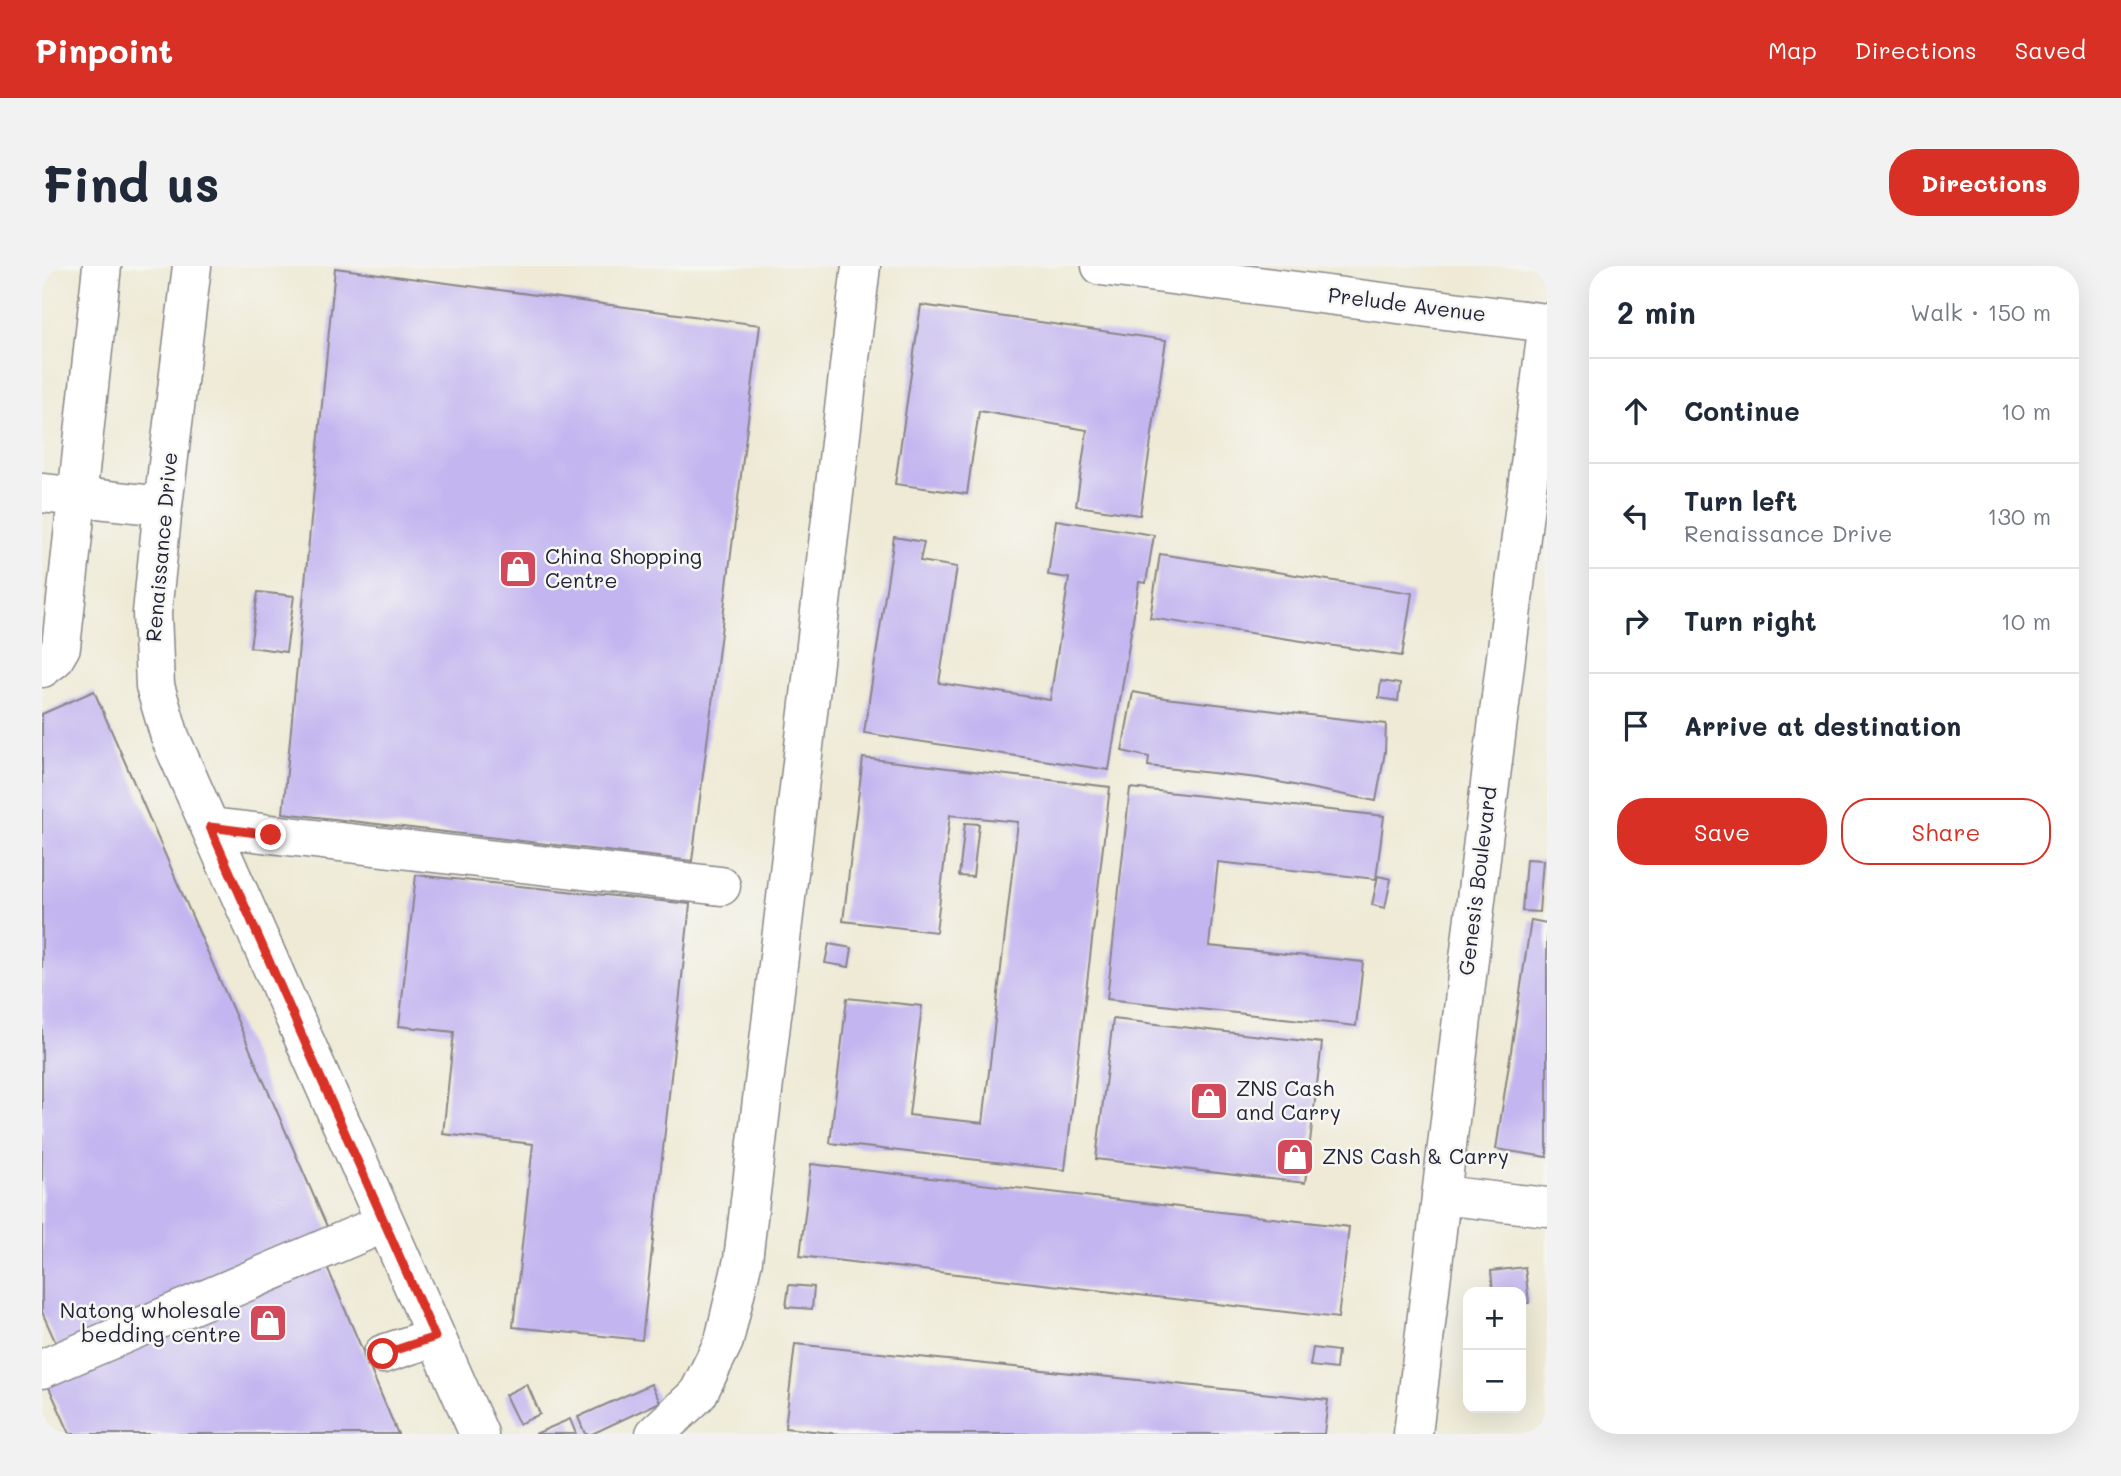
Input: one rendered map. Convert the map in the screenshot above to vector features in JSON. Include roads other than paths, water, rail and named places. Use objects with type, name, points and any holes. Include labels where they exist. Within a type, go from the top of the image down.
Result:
[{"type":"street","points":[[42,668],[54,659],[61,647],[59,496],[102,266]]},
{"type":"street","name":"Renaissance Drive","points":[[192,266],[152,612],[155,686],[170,737],[479,1434]]},
{"type":"street","points":[[654,1434],[698,1394],[724,1341],[743,1260],[861,266]]},
{"type":"street","name":"Prelude Avenue","points":[[1101,266],[1547,323]]},
{"type":"street","name":"Genesis Boulevard","points":[[1413,1434],[1547,329]]},
{"type":"street","points":[[59,496],[163,506]]},
{"type":"street","points":[[210,827],[721,886]]},
{"type":"street","points":[[1441,1195],[1547,1207]]},
{"type":"street","points":[[42,1369],[384,1223]]},
{"type":"street","points":[[383,1354],[435,1337]]},
{"type":"place","name":"China Shopping Centre","points":[[518,569]]},
{"type":"place","name":"ZNS Cash and Carry","points":[[1209,1101]]},
{"type":"place","name":"ZNS Cash & Carry","points":[[1295,1157]]},
{"type":"place","name":"Natong wholesale bedding centre","points":[[268,1323]]}]
